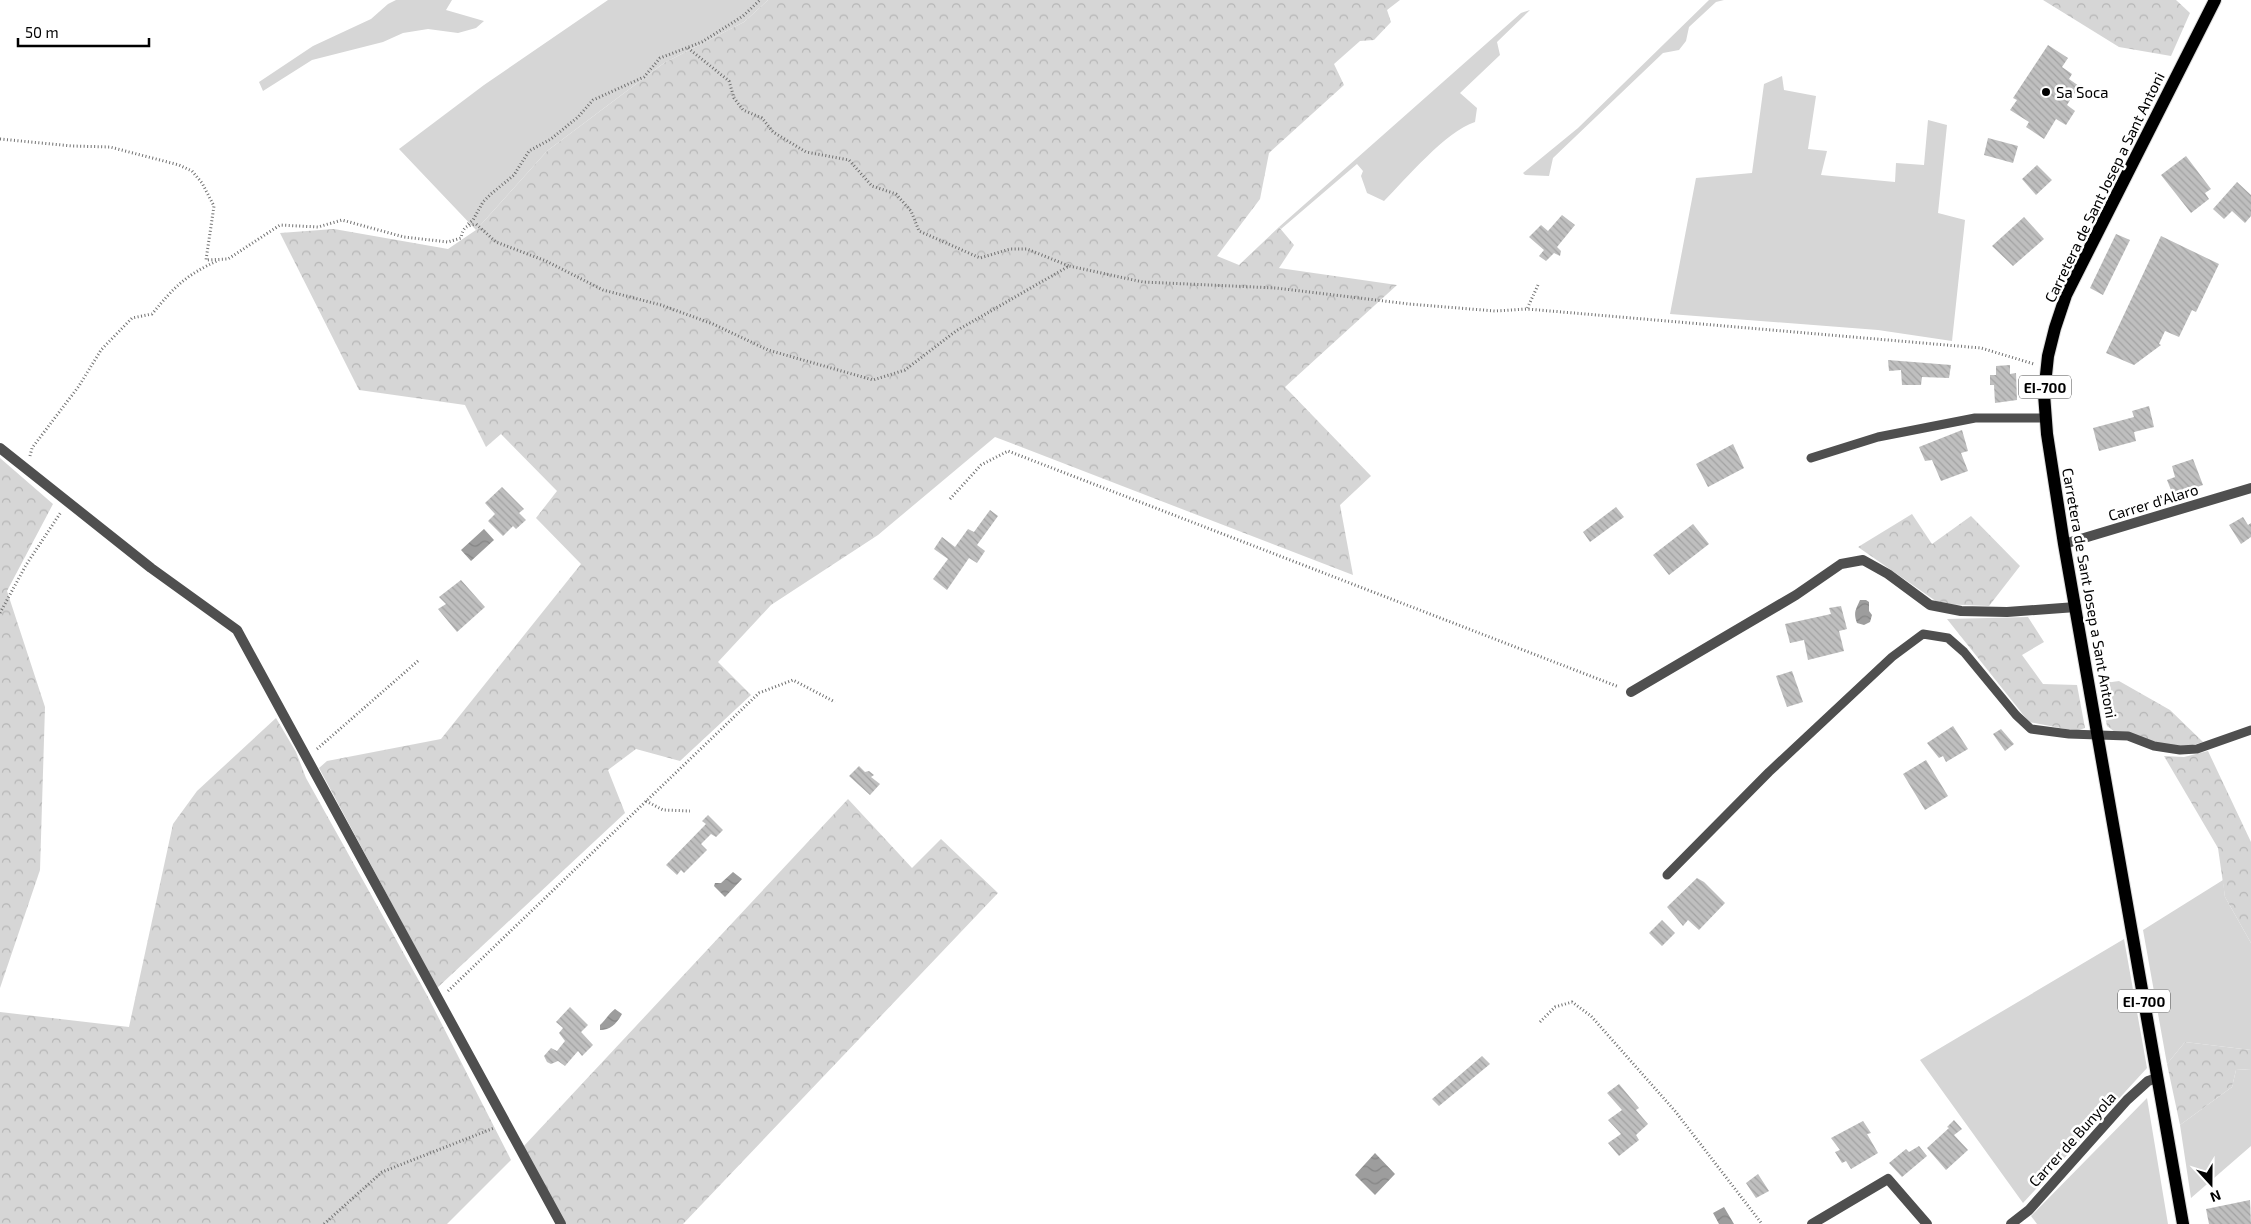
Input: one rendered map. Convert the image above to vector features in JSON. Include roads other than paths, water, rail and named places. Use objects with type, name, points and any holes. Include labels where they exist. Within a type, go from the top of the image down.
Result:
[{"type":"main road","name":"Carretera de Sant Josep a Sant Antoni","points":[[2182,1224],[2064,544],[2047,434],[2044,394],[2055,328],[2066,295],[2216,0]]},
{"type":"street","points":[[0,448],[151,568],[237,630],[561,1224]]},
{"type":"street","name":"Carrer d'Alaro","points":[[2064,544],[2251,488]]},
{"type":"street","points":[[1631,692],[1796,595],[1841,564],[1863,560],[1888,574],[1930,605],[1961,611],[2007,612],[2076,607]]},
{"type":"street","name":"Carrer de Bunyola","points":[[2011,1224],[2028,1210],[2127,1100],[2148,1081],[2157,1078]]},
{"type":"street","points":[[1812,1224],[1888,1179],[1928,1224]]},
{"type":"lane","points":[[1811,458],[1878,437],[1975,418],[2046,418]]},
{"type":"lane","points":[[1667,875],[1769,772],[1892,657],[1923,634],[1948,638],[1964,652],[2016,715],[2031,729],[2098,736],[2128,736],[2154,746],[2180,750],[2197,749],[2251,730]]},
{"type":"water","points":[[484,529],[494,540],[471,561],[461,550]]},
{"type":"water","points":[[1860,600],[1869,602],[1869,611],[1872,615],[1870,622],[1864,625],[1857,623],[1855,616]]},
{"type":"water","points":[[733,872],[742,879],[725,897],[714,886],[715,883],[721,883]]},
{"type":"water","points":[[615,1009],[622,1014],[618,1020],[610,1027],[600,1030],[600,1025]]},
{"type":"water","points":[[1375,1153],[1395,1174],[1375,1195],[1355,1175]]},
{"type":"water","points":[[1724,1207],[1734,1224],[1719,1224],[1713,1213]]},
{"type":"place","name":"Sa Soca","points":[[2046,92]]}]
